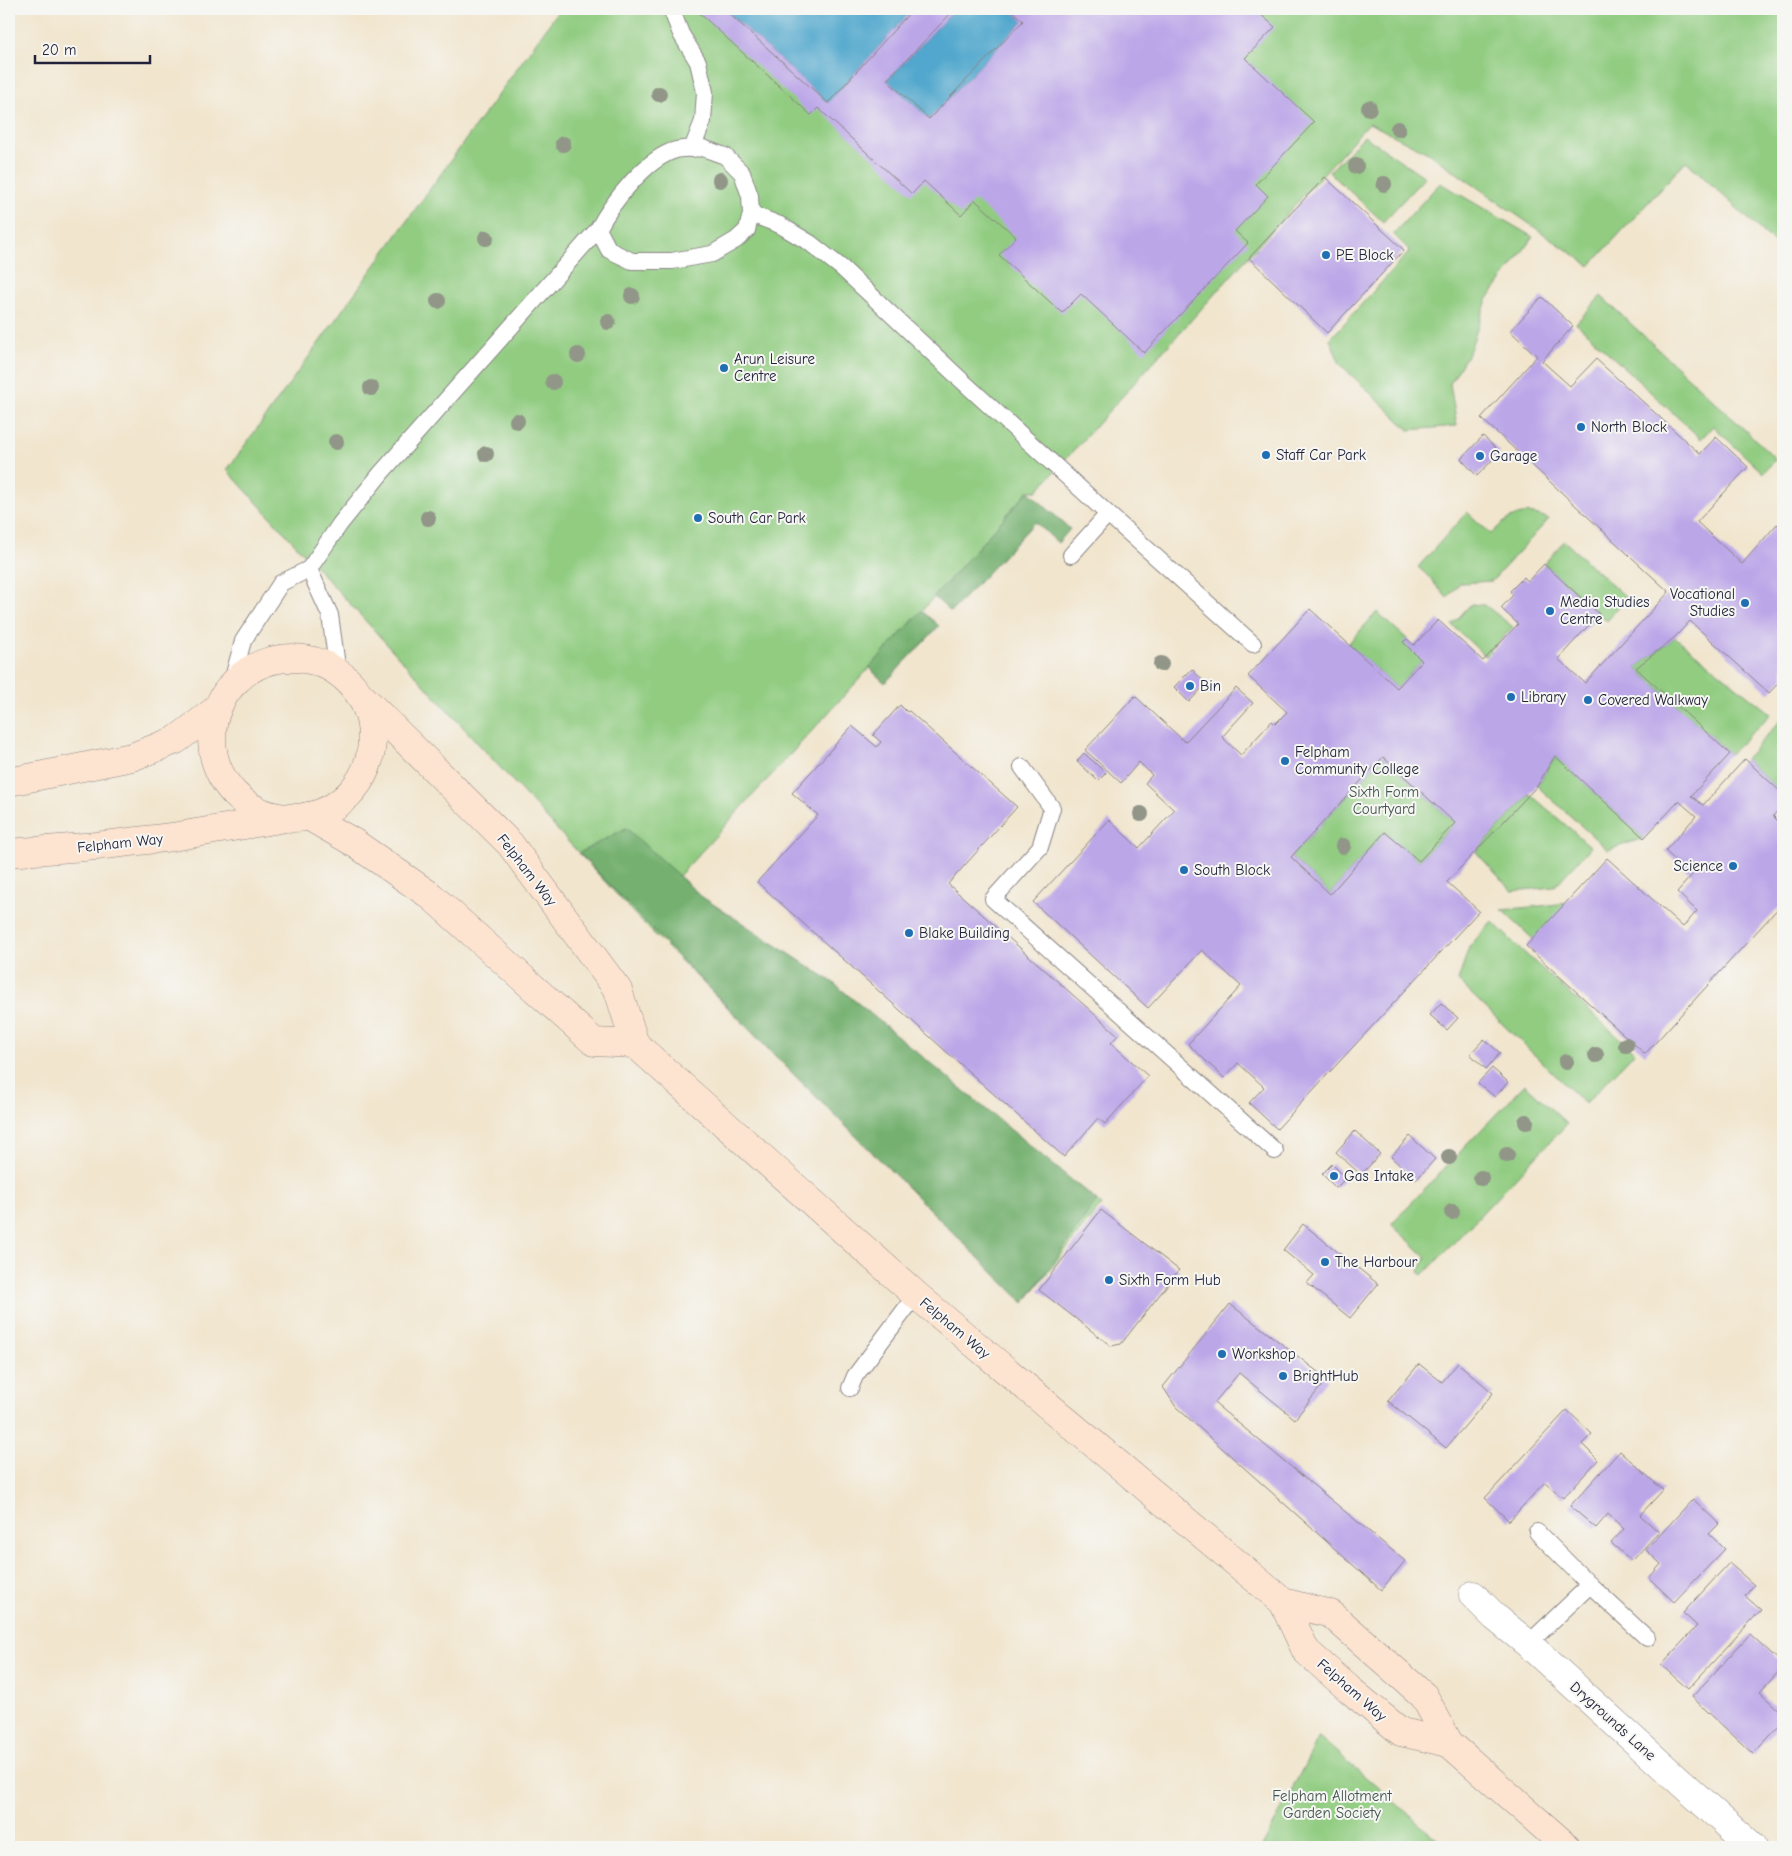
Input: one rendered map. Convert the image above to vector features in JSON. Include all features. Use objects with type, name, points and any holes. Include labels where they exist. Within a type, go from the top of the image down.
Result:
[{"type":"main road","name":"Felpham Way","points":[[9,782],[132,757],[176,740],[216,709],[231,685],[252,668],[276,659],[301,658],[326,665],[347,680],[510,844],[618,990],[635,1044],[916,1295],[1282,1602],[1306,1651],[1349,1689],[1401,1732],[1449,1743]]},
{"type":"main road","name":"Felpham Way","points":[[9,853],[96,846],[172,837],[326,811],[348,796],[365,774],[372,749],[371,724],[364,699]]},
{"type":"main road","name":"Felpham Way","points":[[216,709],[211,735],[215,763],[227,787],[248,805],[272,817],[298,817],[353,842],[431,896],[594,1042],[635,1044]]},
{"type":"main road","name":"Felpham Way","points":[[1282,1602],[1331,1614],[1424,1696],[1449,1743],[1567,1847]]},
{"type":"street","name":"Drygrounds Lane","points":[[1473,1596],[1752,1847]]},
{"type":"lane","points":[[672,9],[681,34],[698,62],[704,92],[703,121],[692,149]]},
{"type":"lane","points":[[231,685],[243,641],[281,583],[309,569],[340,524],[382,472],[598,229],[609,210],[630,185],[654,162],[676,150],[703,148],[725,156],[742,172],[750,196],[751,214],[747,230],[736,240],[712,254],[672,261],[632,261],[609,250],[598,229]]},
{"type":"lane","points":[[751,214],[780,225],[810,243],[842,268],[959,378],[1253,644]]},
{"type":"lane","points":[[1071,555],[1108,514]]},
{"type":"lane","points":[[309,569],[330,615],[338,674]]},
{"type":"lane","points":[[1022,767],[1052,808],[1040,847],[993,900],[1275,1151]]},
{"type":"lane","points":[[850,1388],[855,1376],[916,1295]]},
{"type":"lane","points":[[1537,1532],[1647,1638]]},
{"type":"lane","points":[[1528,1644],[1590,1585]]},
{"type":"green space","name":"Arun Leisure Centre","points":[[560,9],[1783,9],[1783,251],[1686,161],[1590,266],[1428,153],[1369,123],[1037,491],[1028,491],[928,604],[679,876],[702,897],[831,981],[1101,1205],[1024,1303],[641,921],[227,470]]},
{"type":"green space","points":[[1364,136],[1425,177],[1383,222],[1329,172]]},
{"type":"green space","points":[[1440,183],[1533,237],[1487,300],[1470,350],[1450,384],[1457,426],[1409,430],[1340,364],[1330,339],[1410,251],[1393,234]]},
{"type":"green space","points":[[1601,296],[1772,455],[1775,460],[1763,473],[1713,426],[1701,439],[1576,323]]},
{"type":"green space","points":[[1028,491],[1070,529],[1058,543],[1035,522],[951,612],[934,597]]},
{"type":"green space","points":[[1467,512],[1491,534],[1504,522],[1517,515],[1540,515],[1549,519],[1492,581],[1460,583],[1447,598],[1418,567]]},
{"type":"green space","points":[[1564,541],[1627,598],[1607,621],[1544,564]]},
{"type":"green space","points":[[1471,604],[1485,605],[1513,627],[1485,656],[1452,625]]},
{"type":"green space","points":[[922,611],[939,626],[885,683],[869,668]]},
{"type":"green space","points":[[1377,612],[1407,639],[1422,661],[1397,688],[1348,644]]},
{"type":"green space","points":[[1675,637],[1771,714],[1730,754],[1636,668]]},
{"type":"green space","points":[[1781,720],[1783,722],[1783,794],[1745,759]]},
{"type":"green space","points":[[1555,756],[1644,838],[1608,850],[1537,786]]},
{"type":"green space","name":"Sixth Form Courtyard","points":[[1383,757],[1455,823],[1419,861],[1385,832],[1330,894],[1291,857]]},
{"type":"green space","points":[[1530,794],[1591,847],[1554,887],[1512,891],[1476,852]]},
{"type":"green space","points":[[626,828],[702,897],[831,981],[1097,1201],[1024,1303],[769,1050],[579,853]]},
{"type":"green space","points":[[1568,903],[1534,940],[1502,910]]},
{"type":"green space","points":[[1492,921],[1519,948],[1635,1052],[1585,1104],[1458,981],[1469,947]]},
{"type":"green space","points":[[1525,1084],[1567,1124],[1423,1275],[1419,1272],[1426,1257],[1391,1224]]},
{"type":"green space","name":"Felpham Allotment Garden Society","points":[[1319,1737],[1447,1847],[1262,1847]]},
{"type":"water","points":[[724,9],[913,9],[828,103]]},
{"type":"water","points":[[955,9],[1010,9],[1023,21],[929,119],[887,80]]},
{"type":"building","points":[[695,9],[724,9],[828,103],[913,9],[955,9],[887,80],[929,119],[1023,21],[1010,9],[1255,9],[1275,27],[1245,58],[1314,122],[1256,184],[1268,196],[1235,231],[1248,243],[1144,353],[1081,294],[1062,313],[999,255],[1016,237],[975,200],[961,215],[924,181],[912,194],[818,108],[811,115]]},
{"type":"building","name":"PE Block","points":[[1325,177],[1404,250],[1327,333],[1249,258]]},
{"type":"building","points":[[1542,297],[1573,326],[1542,361],[1570,386],[1596,359],[1700,454],[1716,437],[1748,467],[1697,522],[1742,564],[1777,524],[1783,530],[1783,678],[1769,693],[1690,621],[1675,637],[1636,668],[1730,754],[1691,796],[1703,805],[1745,759],[1783,794],[1783,805],[1773,816],[1783,826],[1783,903],[1645,1054],[1526,946],[1607,858],[1683,927],[1697,911],[1677,892],[1692,875],[1665,851],[1696,816],[1679,801],[1644,838],[1555,756],[1537,786],[1447,882],[1479,911],[1277,1129],[1249,1103],[1264,1087],[1238,1063],[1224,1078],[1188,1044],[1241,986],[1202,950],[1148,1008],[1033,902],[1109,820],[1139,848],[1174,810],[1145,783],[1152,775],[1139,762],[1121,783],[1085,750],[1135,696],[1185,742],[1236,688],[1253,703],[1222,737],[1241,755],[1272,721],[1275,724],[1287,712],[1248,676],[1310,609],[1397,688],[1422,661],[1403,642],[1407,639],[1414,645],[1438,620],[1483,661],[1518,624],[1501,608],[1513,595],[1510,591],[1524,577],[1528,581],[1544,564],[1599,614],[1558,659],[1585,683],[1669,592],[1481,418],[1537,356],[1510,331]],"holes":[[[1383,757],[1455,823],[1419,861],[1385,832],[1330,894],[1291,857]]]},
{"type":"building","name":"Garage","points":[[1483,436],[1500,452],[1477,476],[1461,459]]},
{"type":"building","name":"Bin","points":[[1192,669],[1206,684],[1189,702],[1174,687]]},
{"type":"building","name":"Blake Building","points":[[900,705],[1017,807],[948,884],[1118,1035],[1111,1043],[1148,1076],[1105,1124],[1098,1118],[1064,1157],[757,882],[818,815],[792,793],[852,726],[877,747],[881,742],[873,735]]},
{"type":"building","points":[[1084,753],[1106,773],[1098,781],[1077,761]]},
{"type":"building","points":[[1441,1003],[1458,1018],[1447,1030],[1430,1015]]},
{"type":"building","points":[[1484,1039],[1500,1053],[1486,1069],[1470,1054]]},
{"type":"building","points":[[1492,1068],[1508,1082],[1495,1097],[1478,1083]]},
{"type":"building","points":[[1355,1131],[1380,1154],[1361,1175],[1336,1152]]},
{"type":"building","points":[[1410,1136],[1435,1159],[1416,1180],[1391,1157]]},
{"type":"building","name":"Gas Intake","points":[[1332,1164],[1346,1178],[1336,1188],[1322,1174]]},
{"type":"building","name":"Sixth Form Hub","points":[[1101,1210],[1179,1270],[1121,1344],[1111,1346],[1039,1290]]},
{"type":"building","name":"The Harbour","points":[[1303,1224],[1378,1284],[1350,1318],[1307,1283],[1314,1275],[1283,1250]]},
{"type":"building","points":[[1230,1304],[1327,1379],[1295,1419],[1239,1373],[1214,1403],[1405,1561],[1381,1590],[1176,1407],[1163,1387]]},
{"type":"building","points":[[1458,1363],[1493,1393],[1446,1448],[1388,1401],[1419,1364],[1442,1382]]},
{"type":"building","points":[[1567,1410],[1592,1434],[1582,1444],[1598,1460],[1563,1498],[1545,1482],[1509,1521],[1485,1498]]},
{"type":"building","points":[[1620,1451],[1663,1490],[1640,1515],[1659,1532],[1632,1561],[1611,1543],[1624,1529],[1608,1514],[1596,1528],[1570,1506]]},
{"type":"building","points":[[1693,1499],[1719,1524],[1709,1534],[1725,1549],[1674,1602],[1649,1578],[1661,1564],[1646,1550]]},
{"type":"building","points":[[1729,1563],[1754,1585],[1745,1596],[1761,1610],[1688,1689],[1661,1665],[1697,1626],[1683,1613]]},
{"type":"building","points":[[1750,1634],[1783,1664],[1783,1667],[1760,1692],[1783,1713],[1783,1722],[1753,1754],[1692,1697]]},
{"type":"place","name":"PE Block","points":[[1326,255]]},
{"type":"place","name":"Arun Leisure Centre","points":[[724,368]]},
{"type":"place","name":"North Block","points":[[1581,427]]},
{"type":"place","name":"Staff Car Park","points":[[1266,455]]},
{"type":"place","name":"Garage","points":[[1480,456]]},
{"type":"place","name":"South Car Park","points":[[698,518]]},
{"type":"place","name":"Vocational Studies","points":[[1745,603]]},
{"type":"place","name":"Media Studies Centre","points":[[1550,611]]},
{"type":"place","name":"Bin","points":[[1190,686]]},
{"type":"place","name":"Library","points":[[1511,697]]},
{"type":"place","name":"Covered Walkway","points":[[1588,700]]},
{"type":"place","name":"Felpham Community College","points":[[1285,761]]},
{"type":"place","name":"Science","points":[[1733,866]]},
{"type":"place","name":"South Block","points":[[1184,870]]},
{"type":"place","name":"Blake Building","points":[[909,933]]},
{"type":"place","name":"Gas Intake","points":[[1334,1176]]},
{"type":"place","name":"The Harbour","points":[[1325,1262]]},
{"type":"place","name":"Sixth Form Hub","points":[[1109,1280]]},
{"type":"place","name":"Workshop","points":[[1222,1354]]},
{"type":"place","name":"BrightHub","points":[[1283,1376]]}]
